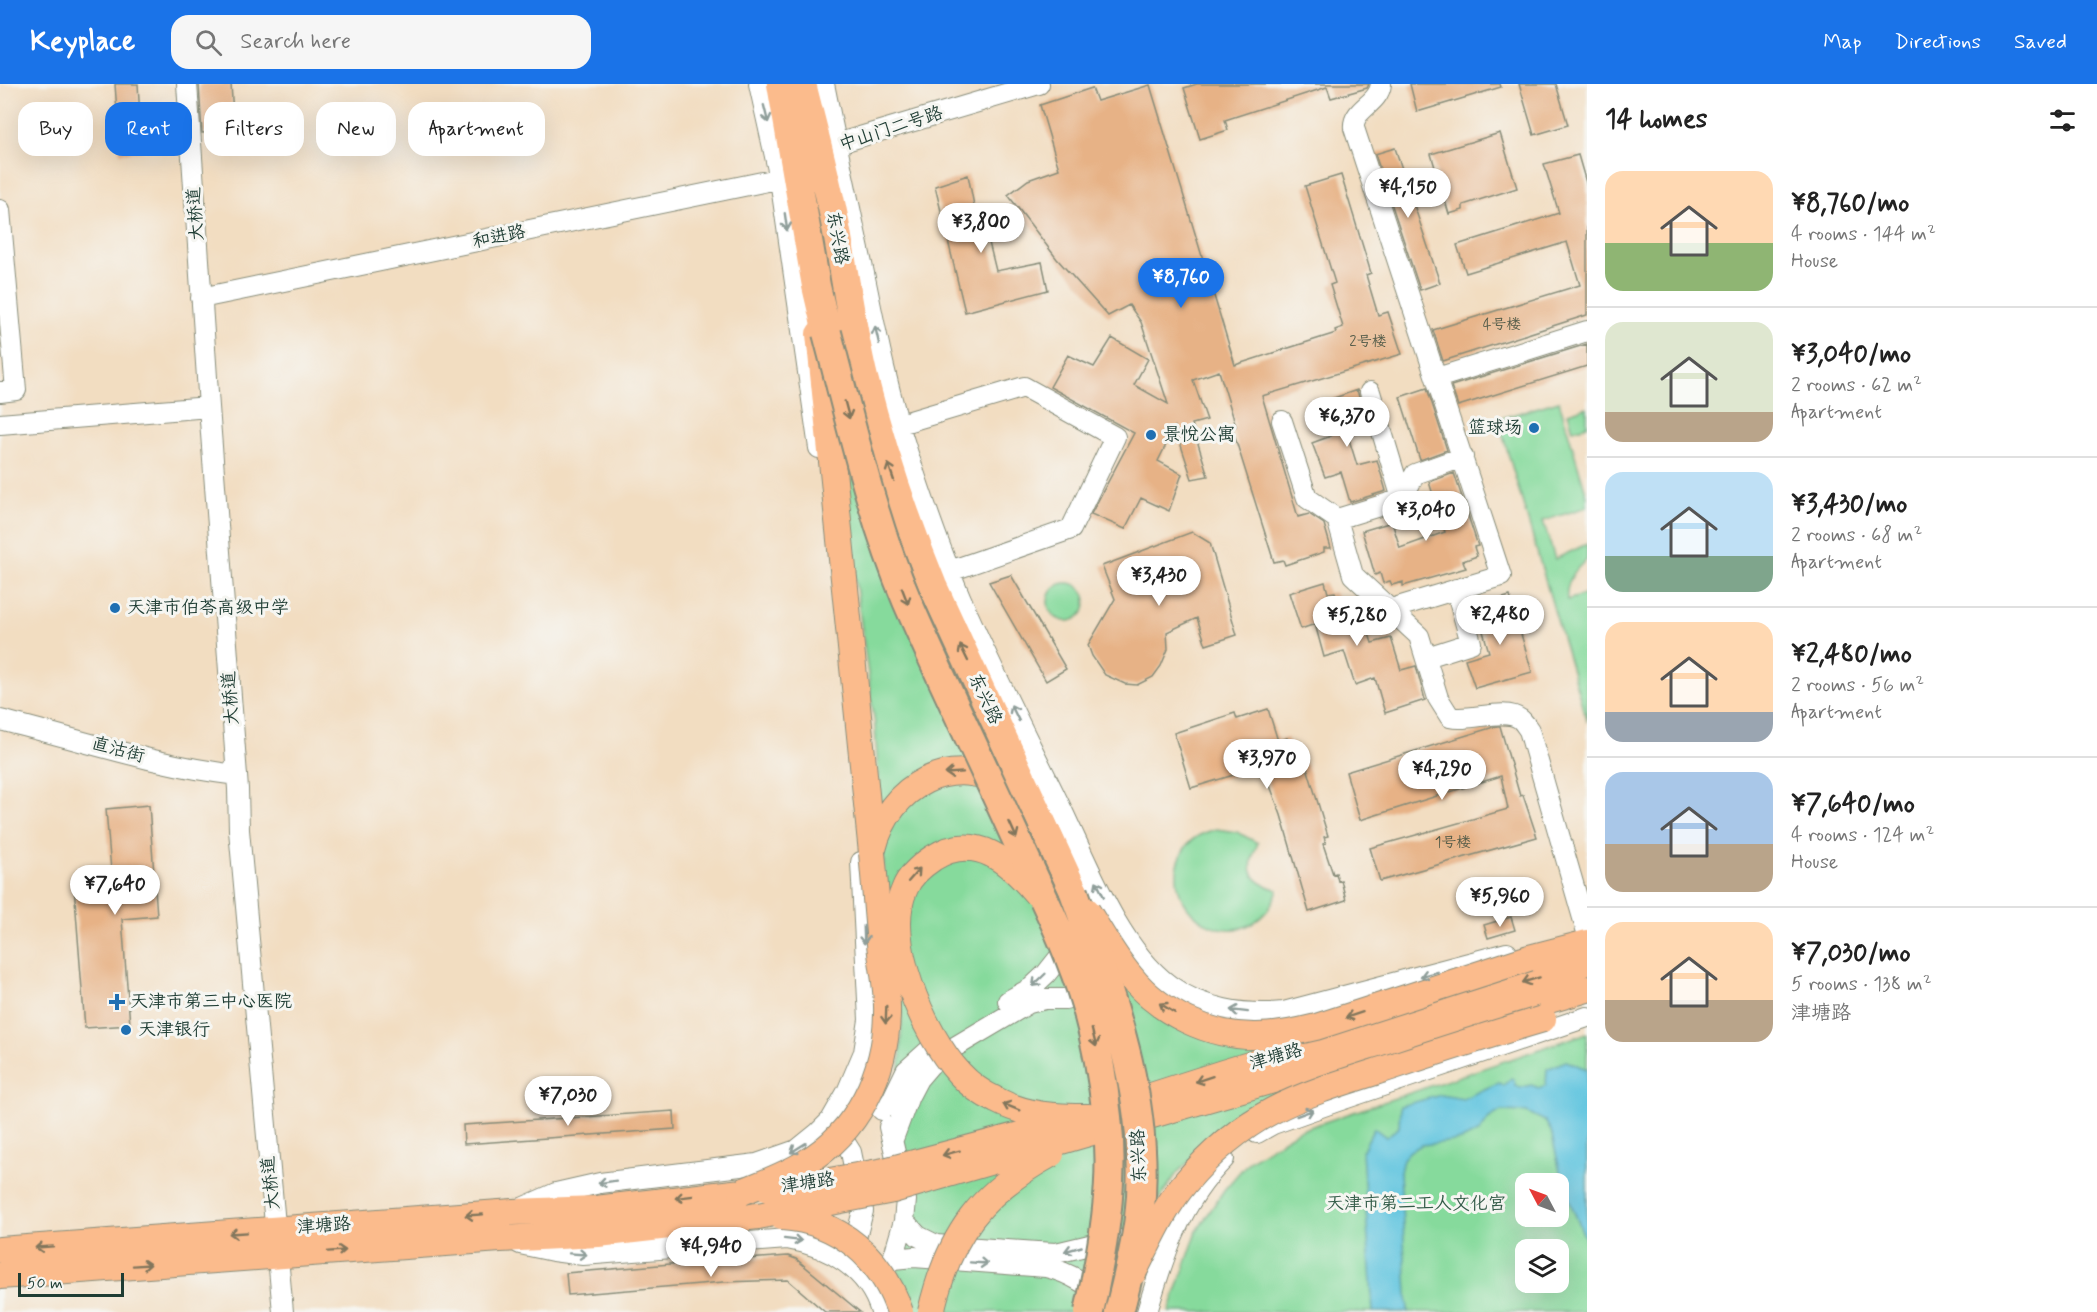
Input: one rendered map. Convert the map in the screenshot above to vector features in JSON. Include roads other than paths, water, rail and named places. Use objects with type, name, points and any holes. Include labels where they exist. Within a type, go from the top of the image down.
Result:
[{"type":"highway","name":"东兴路","points":[[781,84],[817,139],[816,286],[875,511],[906,598],[1046,904],[1085,1002],[1097,1047],[1107,1119],[1109,1167],[1107,1217],[1089,1312]]},
{"type":"highway","name":"东兴路","points":[[802,84],[834,216],[864,376],[883,448],[933,586],[1017,784],[1037,809],[1074,892],[1114,1005],[1136,1106],[1140,1138],[1140,1205],[1133,1257],[1123,1304]]},
{"type":"highway","points":[[773,144],[817,139]]},
{"type":"main road","points":[[742,1191],[806,1163],[850,1124],[865,1101],[877,1073],[884,1047],[887,1011],[822,373],[816,286]]},
{"type":"main road","points":[[872,853],[879,830],[896,803],[924,780],[942,774],[964,773],[1017,784]]},
{"type":"main road","points":[[1046,904],[1017,872],[996,855],[972,848],[946,851],[925,864],[912,876],[904,889],[898,921],[902,957],[930,1029],[949,1061],[972,1084],[994,1099],[1024,1112],[1090,1124]]},
{"type":"main road","points":[[1074,892],[1123,967],[1150,997],[1191,1022],[1234,1035],[1286,1034],[1316,1027],[1537,951],[1587,943]]},
{"type":"main road","name":"津塘路","points":[[0,1276],[500,1239],[598,1234],[758,1216],[893,1190],[1090,1124],[1223,1073],[1587,962]]},
{"type":"main road","name":"津塘路","points":[[0,1250],[513,1212],[596,1209],[819,1183],[884,1171],[1090,1124],[1587,989]]},
{"type":"main road","points":[[1123,1304],[1173,1201],[1184,1184],[1221,1146],[1250,1123],[1305,1094],[1587,1004]]},
{"type":"main road","points":[[931,1312],[943,1268],[962,1230],[975,1211],[991,1194],[1008,1181],[1090,1124]]},
{"type":"main road","points":[[758,1216],[810,1221],[841,1236],[868,1257],[882,1272],[891,1287],[900,1312]]},
{"type":"street","name":"大桥道","points":[[187,84],[208,407],[237,775],[239,830],[283,1312]]},
{"type":"street","points":[[759,84],[773,144]]},
{"type":"street","name":"中山门二号路","points":[[817,139],[1014,84]]},
{"type":"street","name":"中山门二号路","points":[[817,139],[1039,84]]},
{"type":"street","points":[[1381,84],[1377,97],[1358,113],[1353,121],[1354,128],[1501,576],[1391,609]]},
{"type":"street","name":"和进路","points":[[201,297],[817,139]]},
{"type":"street","points":[[817,139],[874,321],[908,452],[950,571],[988,658],[1111,911],[1141,958],[1168,985],[1189,997],[1229,1010],[1262,1014],[1284,1012],[1537,951],[1587,933],[1529,730],[1519,718],[1509,714],[1459,719],[1450,717],[1438,698],[1419,636],[1353,575],[1337,519],[1307,498],[1282,421]]},
{"type":"street","points":[[513,1212],[556,1193],[600,1184],[757,1164],[797,1150],[831,1120],[847,1092],[864,1052],[869,1020],[859,814],[820,457],[817,139]]},
{"type":"street","points":[[0,210],[16,390],[0,392]]},
{"type":"street","points":[[1437,378],[1587,331]]},
{"type":"street","points":[[900,424],[1024,387],[1115,437],[1071,529],[950,571]]},
{"type":"street","points":[[1370,392],[1402,499]]},
{"type":"street","points":[[0,424],[208,407]]},
{"type":"street","points":[[1337,519],[1402,499],[1415,474],[1462,457]]},
{"type":"street","points":[[1427,657],[1471,643],[1456,589]]},
{"type":"street","name":"直沽街","points":[[0,720],[203,771],[237,775]]},
{"type":"street","points":[[882,1110],[891,1102],[906,1071],[927,1050],[1031,988],[1076,938],[1111,911]]},
{"type":"street","points":[[893,1139],[918,1079],[930,1065],[953,1048],[1029,1003],[1045,999],[1065,999],[1092,992],[1141,958]]},
{"type":"street","points":[[1147,1312],[1172,1233],[1191,1198],[1218,1165],[1240,1145],[1273,1124],[1587,1017]]},
{"type":"street","points":[[847,1092],[882,1110],[893,1139],[906,1200],[904,1221],[893,1259],[866,1282]]},
{"type":"street","points":[[831,1120],[851,1152],[863,1211],[857,1234],[840,1258]]},
{"type":"street","points":[[904,1221],[918,1236],[936,1245],[1056,1253],[1098,1242],[1172,1233]]},
{"type":"street","points":[[500,1239],[583,1255],[787,1239],[817,1245],[840,1258],[874,1292],[881,1312]]},
{"type":"street","points":[[893,1259],[914,1257],[1046,1267],[1064,1271],[1123,1304]]},
{"type":"water","points":[[1566,1061],[1587,1069],[1587,1243],[1569,1200],[1569,1173],[1560,1173],[1551,1131],[1545,1121],[1527,1112],[1501,1111],[1489,1118],[1480,1131],[1462,1140],[1422,1145],[1410,1151],[1403,1159],[1400,1172],[1408,1312],[1373,1312],[1362,1152],[1374,1128],[1386,1137],[1399,1127],[1400,1106],[1441,1095],[1463,1099],[1500,1083],[1504,1086],[1511,1078],[1520,1088],[1531,1085],[1539,1088],[1546,1085],[1547,1069]]},
{"type":"place","name":"篮球场","points":[[1534,428]]},
{"type":"place","name":"景悦公寓","points":[[1151,435]]},
{"type":"place","name":"天津市伯苓高级中学","points":[[115,608]]},
{"type":"place","name":"天津市第三中心医院","points":[[117,1002]]},
{"type":"place","name":"天津银行","points":[[126,1030]]},
{"type":"park label","name":"天津市第二工人文化宫","points":[[1416,1204]]}]
